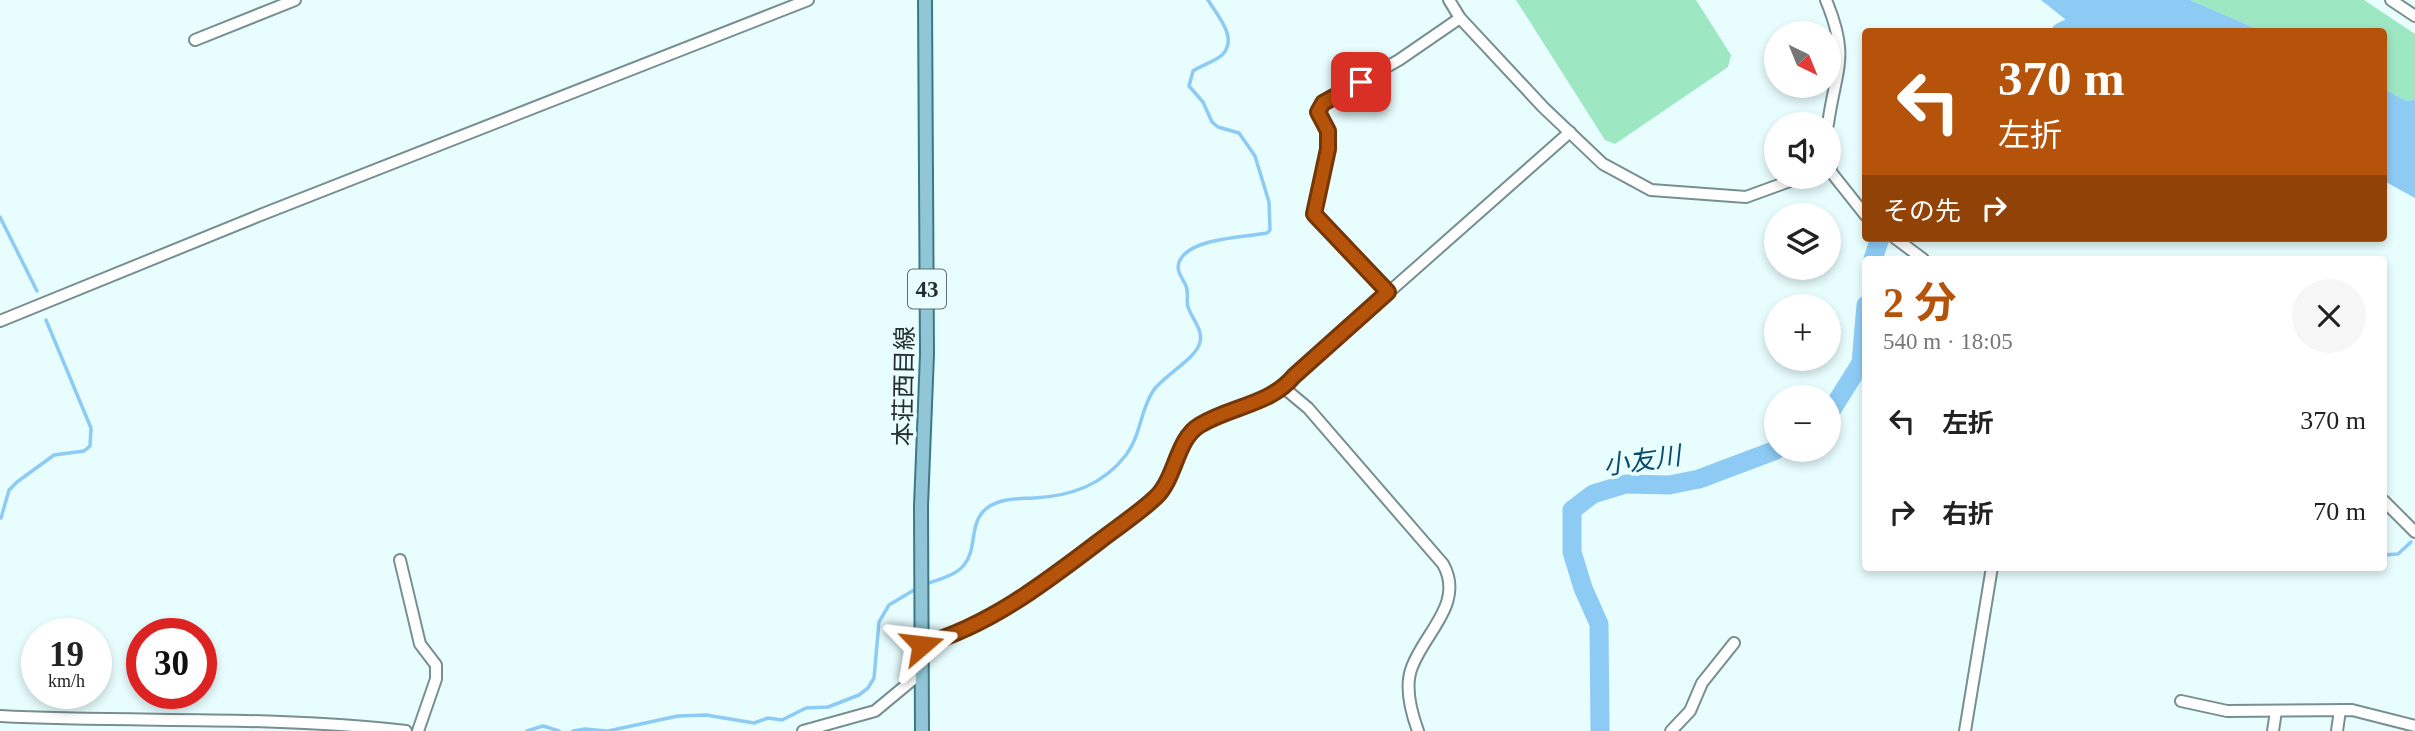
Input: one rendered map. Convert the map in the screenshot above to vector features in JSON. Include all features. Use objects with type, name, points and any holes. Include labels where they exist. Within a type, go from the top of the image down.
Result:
[{"type":"main road","name":"本荘西目線","points":[[922,731],[921,579],[927,341],[925,0]]},
{"type":"street","points":[[195,40],[295,0]]},
{"type":"street","points":[[0,321],[263,214],[808,0]]},
{"type":"street","points":[[1449,0],[1460,18],[1603,164],[1651,190],[1746,197],[1768,189]]},
{"type":"street","points":[[1826,0],[1838,29],[1841,56],[1830,112]]},
{"type":"street","points":[[2391,0],[2415,16]]},
{"type":"street","points":[[1388,292],[1314,214],[1328,149],[1328,131],[1318,112],[1323,103],[1399,60],[1460,18]]},
{"type":"street","points":[[922,645],[953,636],[985,621],[1021,599],[1157,496],[1167,483],[1188,438],[1199,426],[1284,388],[1294,376],[1570,132]]},
{"type":"street","points":[[1841,185],[1862,211]]},
{"type":"street","points":[[1900,242],[1919,256]]},
{"type":"street","points":[[1284,388],[1307,408],[1375,484],[1443,564],[1450,577],[1451,589],[1445,608],[1411,668],[1411,711],[1418,731]]},
{"type":"street","points":[[2387,504],[2415,533]]},
{"type":"street","points":[[401,560],[420,643],[436,666],[436,679],[418,731]]},
{"type":"street","points":[[1965,731],[1991,571]]},
{"type":"street","points":[[1671,731],[1690,711],[1702,683],[1734,643]]},
{"type":"street","points":[[803,731],[875,711],[922,672]]},
{"type":"street","points":[[2181,701],[2227,711],[2352,710],[2398,727],[2415,726]]},
{"type":"street","points":[[2337,731],[2340,710]]},
{"type":"street","points":[[2273,731],[2276,711]]},
{"type":"street","points":[[0,716],[74,725],[317,723],[406,731]]},
{"type":"green space","points":[[1516,0],[1696,0],[1731,55],[1728,67],[1615,144],[1605,140]]},
{"type":"green space","points":[[2190,0],[2364,0],[2415,34],[2415,99],[2407,101],[2387,91],[2387,28],[2255,28]]},
{"type":"water","points":[[2041,0],[2190,0],[2255,28],[2076,28]]},
{"type":"water","points":[[2387,91],[2407,101],[2415,99],[2415,198],[2387,183]]},
{"type":"waterway","points":[[926,584],[951,575],[964,565],[971,551],[977,521],[987,508],[1009,500],[1061,495],[1097,481],[1117,465],[1131,447],[1153,391],[1193,354],[1200,342],[1199,328],[1188,307],[1187,289],[1178,269],[1179,261],[1189,251],[1209,242],[1267,233],[1270,230],[1269,202],[1255,156],[1239,133],[1218,127],[1212,122],[1203,102],[1189,86],[1193,71],[1215,60],[1227,48],[1225,27],[1208,0]]},
{"type":"waterway","name":"小友川","points":[[2070,28],[2129,0]]},
{"type":"waterway","points":[[0,217],[37,291]]},
{"type":"waterway","name":"小友川","points":[[1874,256],[1879,242]]},
{"type":"waterway","points":[[1,518],[9,490],[17,482],[54,455],[84,451],[90,446],[91,428],[46,320]]},
{"type":"waterway","name":"小友川","points":[[1841,395],[1861,363],[1862,351]]},
{"type":"waterway","name":"小友川","points":[[1600,731],[1599,624],[1583,588],[1572,552],[1572,510],[1593,494],[1626,484],[1669,485],[1699,479],[1764,455]]},
{"type":"waterway","points":[[2387,555],[2398,554],[2411,542]]},
{"type":"waterway","points":[[608,731],[678,716],[706,715],[754,723],[768,718],[782,720],[806,708],[828,707],[859,695],[868,688],[874,678],[879,622],[889,605],[919,587]]},
{"type":"waterway","points":[[527,731],[543,726],[559,731]]},
{"type":"waterway","points":[[573,731],[606,731]]},
{"type":"route","points":[[922,645],[953,636],[985,621],[1021,599],[1083,554],[1157,496],[1167,483],[1188,438],[1199,426],[1265,399],[1284,388],[1388,292],[1314,214],[1328,149],[1328,131],[1318,112],[1323,103],[1361,82]]}]
